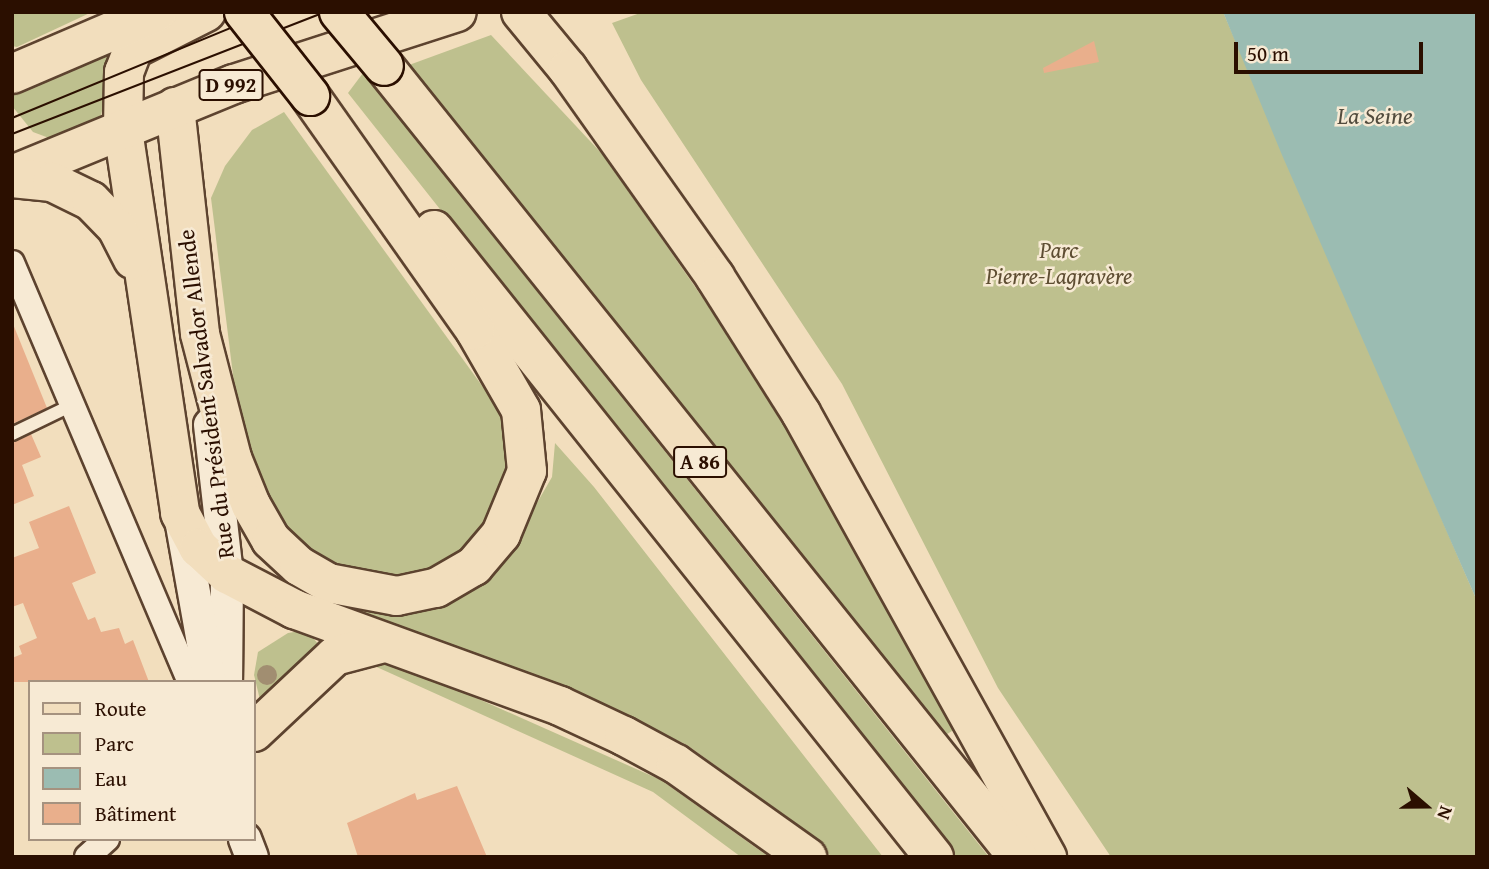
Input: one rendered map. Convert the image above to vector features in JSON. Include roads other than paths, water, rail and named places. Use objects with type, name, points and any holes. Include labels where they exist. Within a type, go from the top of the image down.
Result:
[{"type":"main road","points":[[12,74],[157,12]]},
{"type":"main road","name":"Rue du Président Salvador Allende","points":[[180,513],[144,291],[123,130],[124,72],[133,49],[206,12]]},
{"type":"main road","points":[[200,334],[232,458],[251,505],[271,540],[299,566],[338,586],[397,596],[436,588],[474,566],[501,534],[527,471],[521,410],[475,330],[318,93],[244,12]]},
{"type":"main road","name":"A 86","points":[[263,12],[318,93],[934,857]]},
{"type":"main road","name":"A 86","points":[[339,12],[1017,857]]},
{"type":"main road","points":[[234,83],[381,12]]},
{"type":"main road","name":"D 992","points":[[14,171],[123,130],[234,83],[457,12]]},
{"type":"main road","points":[[521,12],[568,69],[715,277],[801,412],[1047,857]]},
{"type":"main road","points":[[559,12],[568,69]]},
{"type":"main road","name":"Rue du Président Salvador Allende","points":[[175,107],[200,334]]},
{"type":"main road","points":[[14,171],[52,183],[100,208],[125,240],[144,291]]},
{"type":"main road","points":[[180,513],[200,548],[227,574],[268,598],[380,644],[560,706],[624,736],[676,764],[807,857]]},
{"type":"main road","points":[[256,730],[335,656],[380,644]]},
{"type":"street","points":[[12,264],[189,680]]},
{"type":"street","name":"Rue du Président Salvador Allende","points":[[200,334],[227,574],[226,680]]},
{"type":"street","name":"Rue du Président Salvador Allende","points":[[180,513],[210,680]]},
{"type":"street","points":[[87,857],[105,841]]},
{"type":"lane","points":[[12,434],[72,405]]},
{"type":"water","name":"La Seine","points":[[1223,12],[1477,12],[1477,601],[1282,155]]},
{"type":"tram line","points":[[12,118],[269,12]]},
{"type":"tram line","points":[[12,134],[325,12]]},
{"type":"park label","name":"Parc Pierre-Lagravère","points":[[1059,263]]}]
